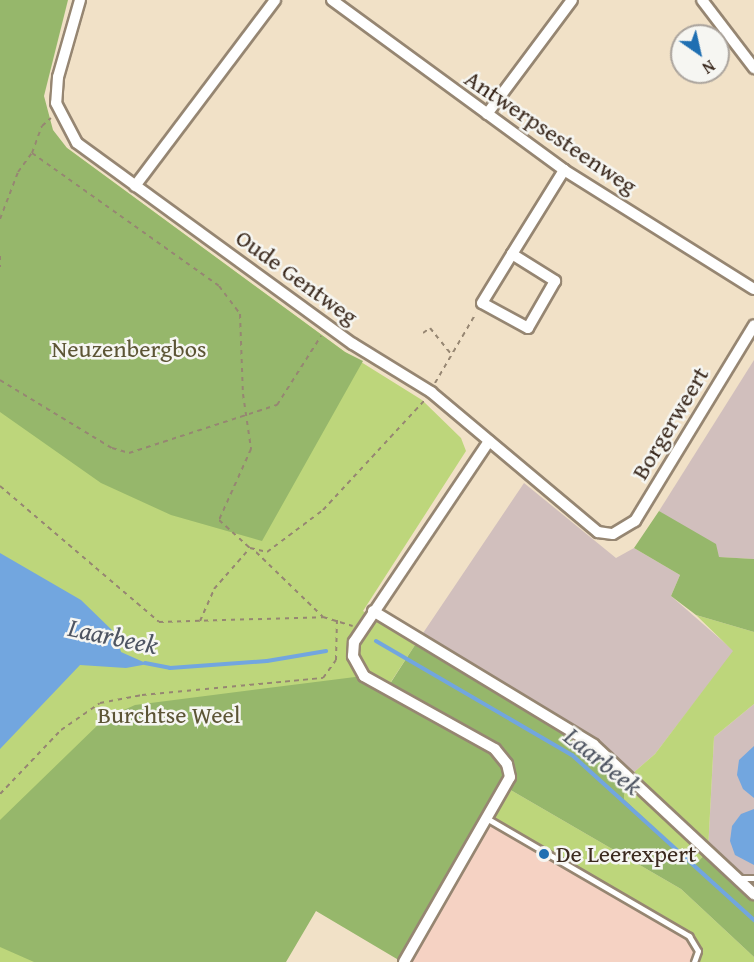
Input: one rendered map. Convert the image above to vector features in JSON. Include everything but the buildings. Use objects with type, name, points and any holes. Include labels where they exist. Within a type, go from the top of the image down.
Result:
[{"type":"street","points":[[58,112],[58,77],[80,0]]},
{"type":"street","points":[[135,186],[275,0]]},
{"type":"street","name":"Antwerpsesteenweg","points":[[332,0],[564,170],[754,289]]},
{"type":"street","points":[[487,114],[572,0]]},
{"type":"street","points":[[702,0],[754,68]]},
{"type":"street","name":"Oude Gentweg","points":[[58,112],[76,143],[328,326],[430,392],[598,532],[613,534]]},
{"type":"street","points":[[512,254],[555,281],[528,328],[482,303],[512,254],[564,170]]},
{"type":"street","name":"Borgerweert","points":[[613,534],[635,521],[754,325]]},
{"type":"street","points":[[404,962],[510,777],[501,754],[363,676],[353,656],[354,642],[489,441]]},
{"type":"street","points":[[373,611],[594,745],[754,894]]},
{"type":"lane","points":[[488,819],[689,936],[698,951],[694,962]]},
{"type":"lane","points":[[736,878],[754,878]]},
{"type":"path","points":[[0,219],[18,172],[32,153],[42,126],[58,112]]},
{"type":"path","points":[[32,153],[219,286],[240,314],[251,449],[219,520],[254,550],[323,617]]},
{"type":"path","points":[[0,256],[0,267]]},
{"type":"path","points":[[254,550],[267,552],[323,510],[411,419],[430,392],[482,303]]},
{"type":"path","points":[[0,380],[112,448],[129,453],[277,405],[328,326]]},
{"type":"path","points":[[423,333],[430,328],[451,354]]},
{"type":"path","points":[[0,486],[145,614],[159,622],[199,623],[323,617],[362,630]]},
{"type":"path","points":[[199,623],[214,589],[250,548]]},
{"type":"path","points":[[0,794],[61,730],[100,703],[142,694],[323,678],[336,660],[337,620]]},
{"type":"shaded area","points":[[754,360],[754,559],[718,557],[659,511]]},
{"type":"shaded area","points":[[524,483],[616,558],[634,548],[680,575],[671,596],[734,651],[655,754],[625,780],[590,748],[415,645]]},
{"type":"shaded area","points":[[754,704],[754,894],[708,851],[714,737]]},
{"type":"shaded area","name":"De Leerexpert","points":[[507,788],[754,957],[754,962],[404,962]]},
{"type":"green space","name":"Neuzenbergbos","points":[[0,0],[68,0],[44,96],[53,130],[67,148],[345,352],[363,361],[262,541],[171,515],[101,483],[0,412]]},
{"type":"green space","name":"Burchtse Weel","points":[[0,111],[67,148],[345,352],[422,400],[461,438],[466,451],[363,611],[415,645],[208,962],[0,962]]},
{"type":"green space","points":[[659,511],[716,544],[719,557],[754,559],[754,632],[696,615],[671,596],[680,575],[634,548]]},
{"type":"green space","points":[[696,615],[754,632],[754,704],[714,737],[708,851],[695,865],[624,799],[625,780],[655,754],[733,651]]},
{"type":"green space","points":[[415,645],[590,748],[625,780],[624,799],[695,865],[708,851],[754,894],[754,957],[681,889],[507,788],[402,962],[316,911],[286,962],[34,962],[0,947],[0,820],[104,719],[135,705],[363,676],[386,690]]},
{"type":"green space","points":[[507,788],[681,889],[754,957],[754,962],[694,962],[695,943],[488,819]]},
{"type":"water","points":[[0,553],[81,600],[116,634],[121,652],[148,664],[126,668],[80,665],[0,749]]},
{"type":"water","points":[[754,746],[754,798],[743,789],[737,775],[739,760]]},
{"type":"water","points":[[754,809],[754,865],[735,855],[730,841],[732,826],[741,814]]},
{"type":"waterway","name":"Laarbeek","points":[[376,641],[572,755],[754,920]]},
{"type":"waterway","name":"Laarbeek","points":[[145,663],[170,668],[267,661],[326,651]]},
{"type":"place","name":"De Leerexpert","points":[[544,854]]}]
